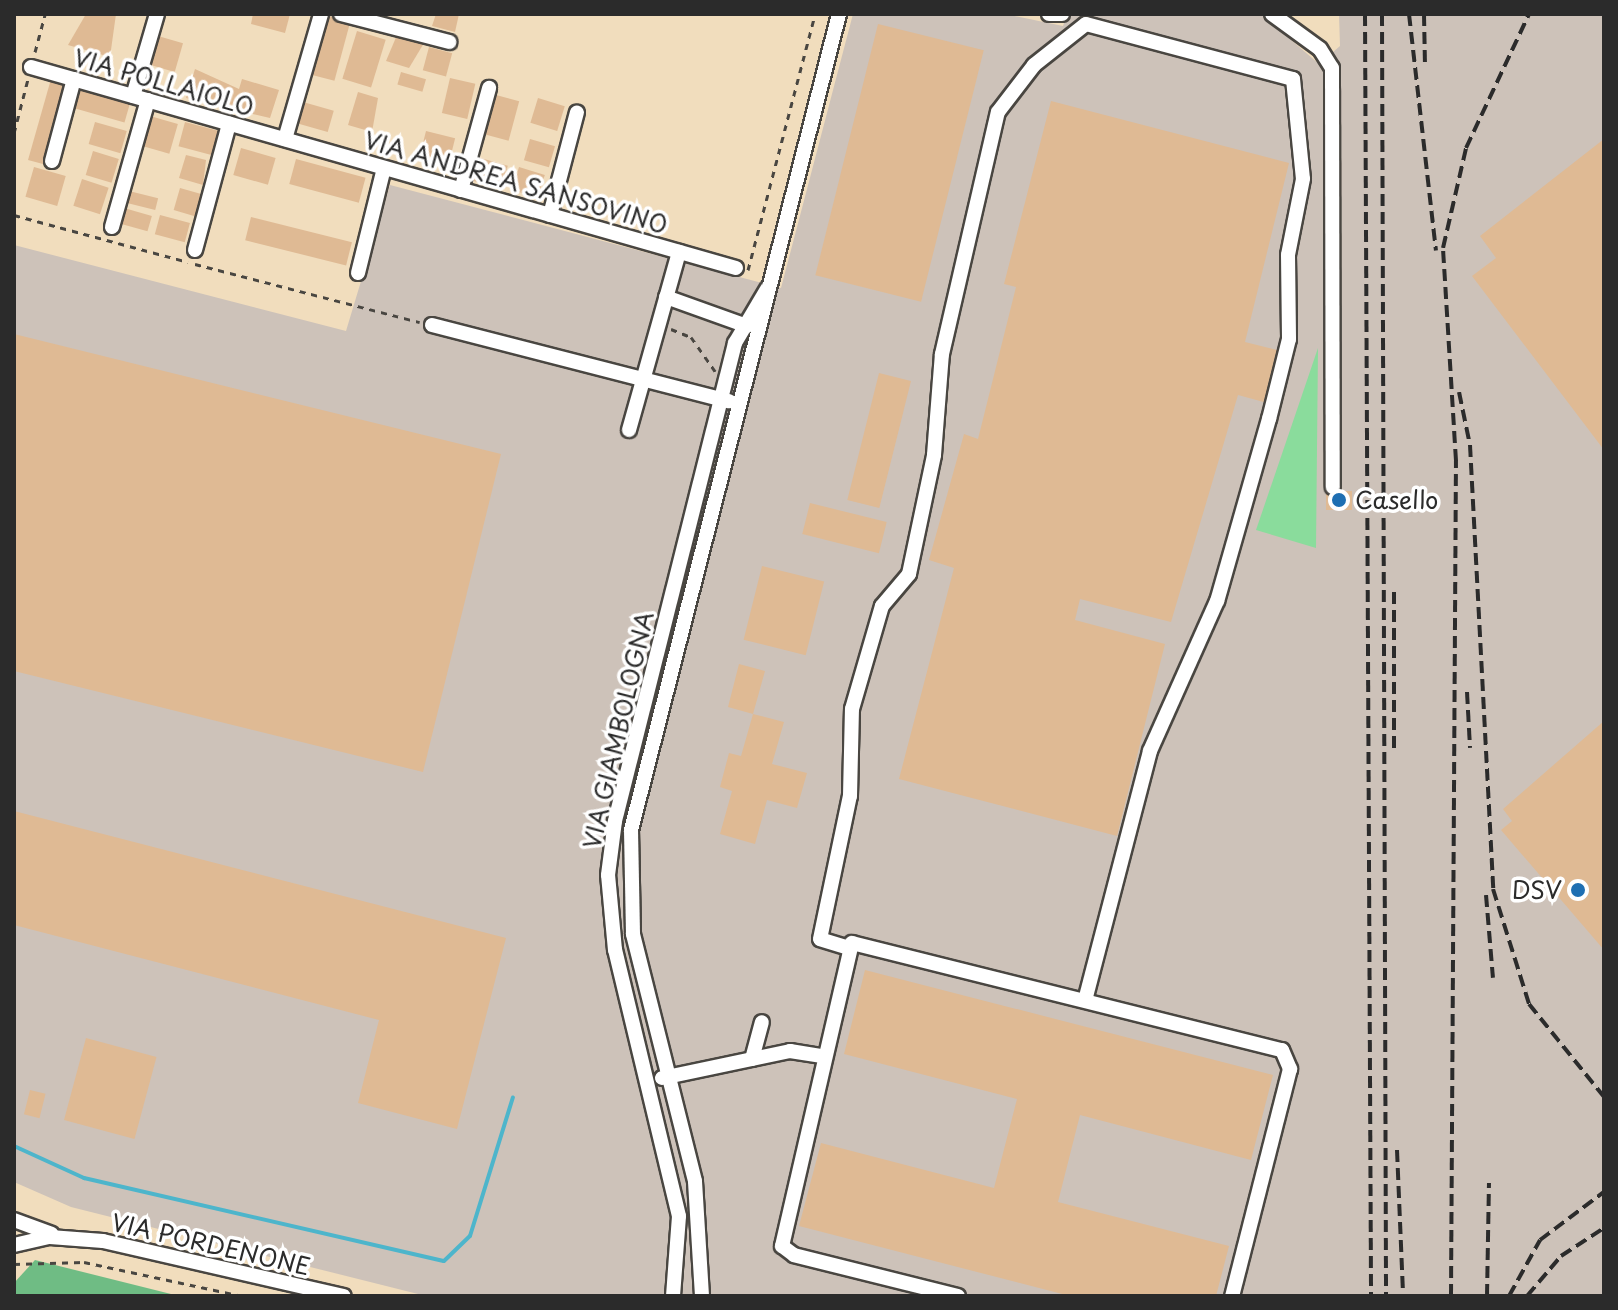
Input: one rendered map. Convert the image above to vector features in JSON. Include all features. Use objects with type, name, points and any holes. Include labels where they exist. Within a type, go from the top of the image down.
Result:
[{"type":"street","points":[[112,227],[157,14]]},
{"type":"street","points":[[285,139],[321,14]]},
{"type":"street","points":[[341,14],[449,42]]},
{"type":"street","name":"VIA GIAMBOLOGNA","points":[[702,1296],[703,1231],[633,934],[627,871],[673,668],[839,14]]},
{"type":"street","points":[[1272,14],[1320,49],[1332,68],[1333,487]]},
{"type":"street","points":[[849,948],[820,939],[850,796],[852,709],[882,606],[909,574],[936,443],[942,354],[998,112],[1034,65],[1086,24],[1293,79],[1303,179],[1288,255],[1289,339],[1269,419],[1217,601],[1150,751],[1085,1000]]},
{"type":"street","name":"VIA POLLAIOLO","points":[[31,67],[285,139]]},
{"type":"street","points":[[52,161],[74,79]]},
{"type":"street","points":[[461,190],[489,88]]},
{"type":"street","points":[[550,215],[577,112]]},
{"type":"street","points":[[195,250],[229,124]]},
{"type":"street","name":"VIA ANDREA SANSOVINO","points":[[285,139],[736,268]]},
{"type":"street","points":[[358,273],[384,168]]},
{"type":"street","points":[[629,430],[679,252]]},
{"type":"street","name":"VIA GIAMBOLOGNA","points":[[673,1296],[679,1216],[615,950],[608,875],[746,319],[772,282]]},
{"type":"street","points":[[666,297],[746,319]]},
{"type":"street","points":[[432,325],[727,401]]},
{"type":"street","name":"VIA GIAMBOLOGNA","points":[[673,668],[695,526]]},
{"type":"street","points":[[958,1296],[794,1255],[782,1246],[821,1056],[849,948],[854,943],[1274,1046],[1288,1058],[1232,1296]]},
{"type":"street","points":[[752,1059],[762,1022]]},
{"type":"street","points":[[644,1070],[669,1080],[790,1051],[821,1056]]},
{"type":"street","name":"VIA PORDENONE","points":[[14,1220],[68,1238],[344,1296]]},
{"type":"street","name":"VIA PORDENONE","points":[[14,1245],[68,1238]]},
{"type":"path","points":[[736,268],[752,271],[815,14]]},
{"type":"path","points":[[14,215],[432,325]]},
{"type":"path","points":[[668,327],[691,337],[701,362],[718,372]]},
{"type":"path","points":[[14,1264],[84,1262],[243,1296]]},
{"type":"shaded area","points":[[853,14],[1005,14],[1063,26],[1067,14],[1261,14],[1319,64],[1340,46],[1339,14],[1604,14],[1604,1296],[426,1296],[71,1207],[14,1182],[14,245],[346,331],[390,185],[781,288]]},
{"type":"green space","points":[[1318,348],[1316,548],[1256,530]]},
{"type":"green space","points":[[35,1260],[179,1296],[14,1296],[14,1283]]},
{"type":"building","points":[[86,14],[116,14],[110,57],[68,45]]},
{"type":"building","points":[[253,14],[290,14],[285,33],[251,24]]},
{"type":"building","points":[[436,14],[459,14],[455,32],[432,26]]},
{"type":"building","points":[[328,16],[350,22],[334,81],[312,75]]},
{"type":"building","points":[[878,24],[984,50],[921,302],[815,275]]},
{"type":"building","points":[[357,31],[386,40],[371,88],[342,79]]},
{"type":"building","points":[[397,35],[424,43],[409,68],[386,61]]},
{"type":"building","points":[[158,36],[183,43],[175,72],[150,65]]},
{"type":"building","points":[[429,47],[452,53],[446,76],[423,70]]},
{"type":"building","points":[[195,69],[239,89],[242,79],[279,90],[270,118],[186,98]]},
{"type":"building","points":[[401,72],[426,79],[422,92],[397,84]]},
{"type":"building","points":[[450,78],[475,84],[467,119],[442,113]]},
{"type":"building","points":[[51,79],[71,84],[43,164],[28,160]]},
{"type":"building","points":[[80,89],[130,103],[124,123],[74,108]]},
{"type":"building","points":[[358,92],[378,98],[372,132],[348,125]]},
{"type":"building","points":[[496,95],[519,101],[509,141],[485,135]]},
{"type":"building","points":[[538,98],[565,106],[557,131],[530,123]]},
{"type":"building","points":[[1051,101],[1289,163],[1245,342],[1285,352],[1271,404],[1238,395],[1171,622],[1080,599],[1075,620],[1165,644],[1117,836],[899,779],[954,568],[929,560],[964,434],[978,439],[1016,287],[1004,284]]},
{"type":"building","points":[[303,102],[334,111],[328,132],[297,123]]},
{"type":"building","points":[[150,116],[178,124],[169,154],[141,146]]},
{"type":"building","points":[[95,122],[127,131],[120,153],[89,144]]},
{"type":"building","points":[[185,122],[219,131],[212,155],[179,146]]},
{"type":"building","points":[[426,131],[455,138],[449,162],[420,154]]},
{"type":"building","points":[[530,139],[555,146],[549,167],[524,160]]},
{"type":"building","points":[[1604,139],[1604,450],[1472,276],[1496,258],[1480,236]]},
{"type":"building","points":[[241,148],[276,158],[268,185],[233,175]]},
{"type":"building","points":[[93,151],[119,159],[112,183],[86,175]]},
{"type":"building","points":[[186,155],[206,160],[203,185],[179,178]]},
{"type":"building","points":[[477,157],[508,166],[501,189],[470,180]]},
{"type":"building","points":[[296,159],[366,178],[359,203],[289,184]]},
{"type":"building","points":[[34,167],[66,176],[57,206],[25,197]]},
{"type":"building","points":[[519,167],[545,175],[538,198],[512,190]]},
{"type":"building","points":[[82,179],[109,188],[100,214],[73,206]]},
{"type":"building","points":[[180,188],[201,194],[195,216],[174,210]]},
{"type":"building","points":[[129,191],[158,198],[155,210],[126,203]]},
{"type":"building","points":[[124,208],[152,216],[147,231],[120,223]]},
{"type":"building","points":[[160,215],[190,223],[185,242],[155,234]]},
{"type":"building","points":[[251,217],[352,242],[346,265],[245,240]]},
{"type":"building","points":[[14,334],[501,454],[423,772],[14,671]]},
{"type":"building","points":[[879,373],[911,381],[879,508],[847,500]]},
{"type":"building","name":"Casello","points":[[1326,491],[1352,491],[1352,510],[1326,510]]},
{"type":"building","points":[[810,503],[887,522],[879,553],[802,534]]},
{"type":"building","points":[[762,566],[824,581],[806,655],[744,640]]},
{"type":"building","points":[[739,664],[765,671],[753,714],[728,707]]},
{"type":"building","points":[[753,714],[784,722],[772,764],[807,773],[797,808],[767,800],[755,844],[720,834],[732,791],[720,787],[729,753],[741,756]]},
{"type":"building","name":"DSV","points":[[1604,721],[1604,950],[1501,830],[1512,821],[1503,809]]},
{"type":"building","points":[[14,811],[506,938],[457,1129],[358,1103],[379,1020],[14,925]]},
{"type":"building","points":[[865,970],[1273,1075],[1251,1160],[1080,1115],[1058,1202],[1229,1246],[1216,1296],[1070,1296],[799,1226],[821,1143],[994,1188],[1017,1099],[844,1054]]},
{"type":"building","points":[[86,1038],[157,1057],[135,1139],[64,1120]]},
{"type":"building","points":[[30,1090],[46,1094],[39,1118],[24,1114]]},
{"type":"waterway","points":[[14,1146],[84,1178],[444,1261],[470,1236],[513,1097]]},
{"type":"railway","points":[[1365,14],[1371,1296]]},
{"type":"railway","points":[[1382,14],[1386,1296]]},
{"type":"railway","points":[[1409,14],[1436,250]]},
{"type":"railway","points":[[1424,14],[1425,66]]},
{"type":"railway","points":[[1451,1296],[1456,461],[1443,248],[1466,148],[1529,14]]},
{"type":"railway","points":[[1459,392],[1470,445],[1493,889],[1529,1004],[1604,1097]]},
{"type":"railway","points":[[1394,592],[1394,752]]},
{"type":"railway","points":[[1467,692],[1470,748]]},
{"type":"railway","points":[[1486,895],[1493,978]]},
{"type":"railway","points":[[1397,1150],[1403,1296]]},
{"type":"railway","points":[[1487,1296],[1489,1183]]},
{"type":"railway","points":[[1509,1296],[1540,1240],[1604,1192]]},
{"type":"railway","points":[[1527,1296],[1561,1256],[1604,1228]]},
{"type":"place","name":"Casello","points":[[1339,500]]},
{"type":"place","name":"DSV","points":[[1578,890]]}]
